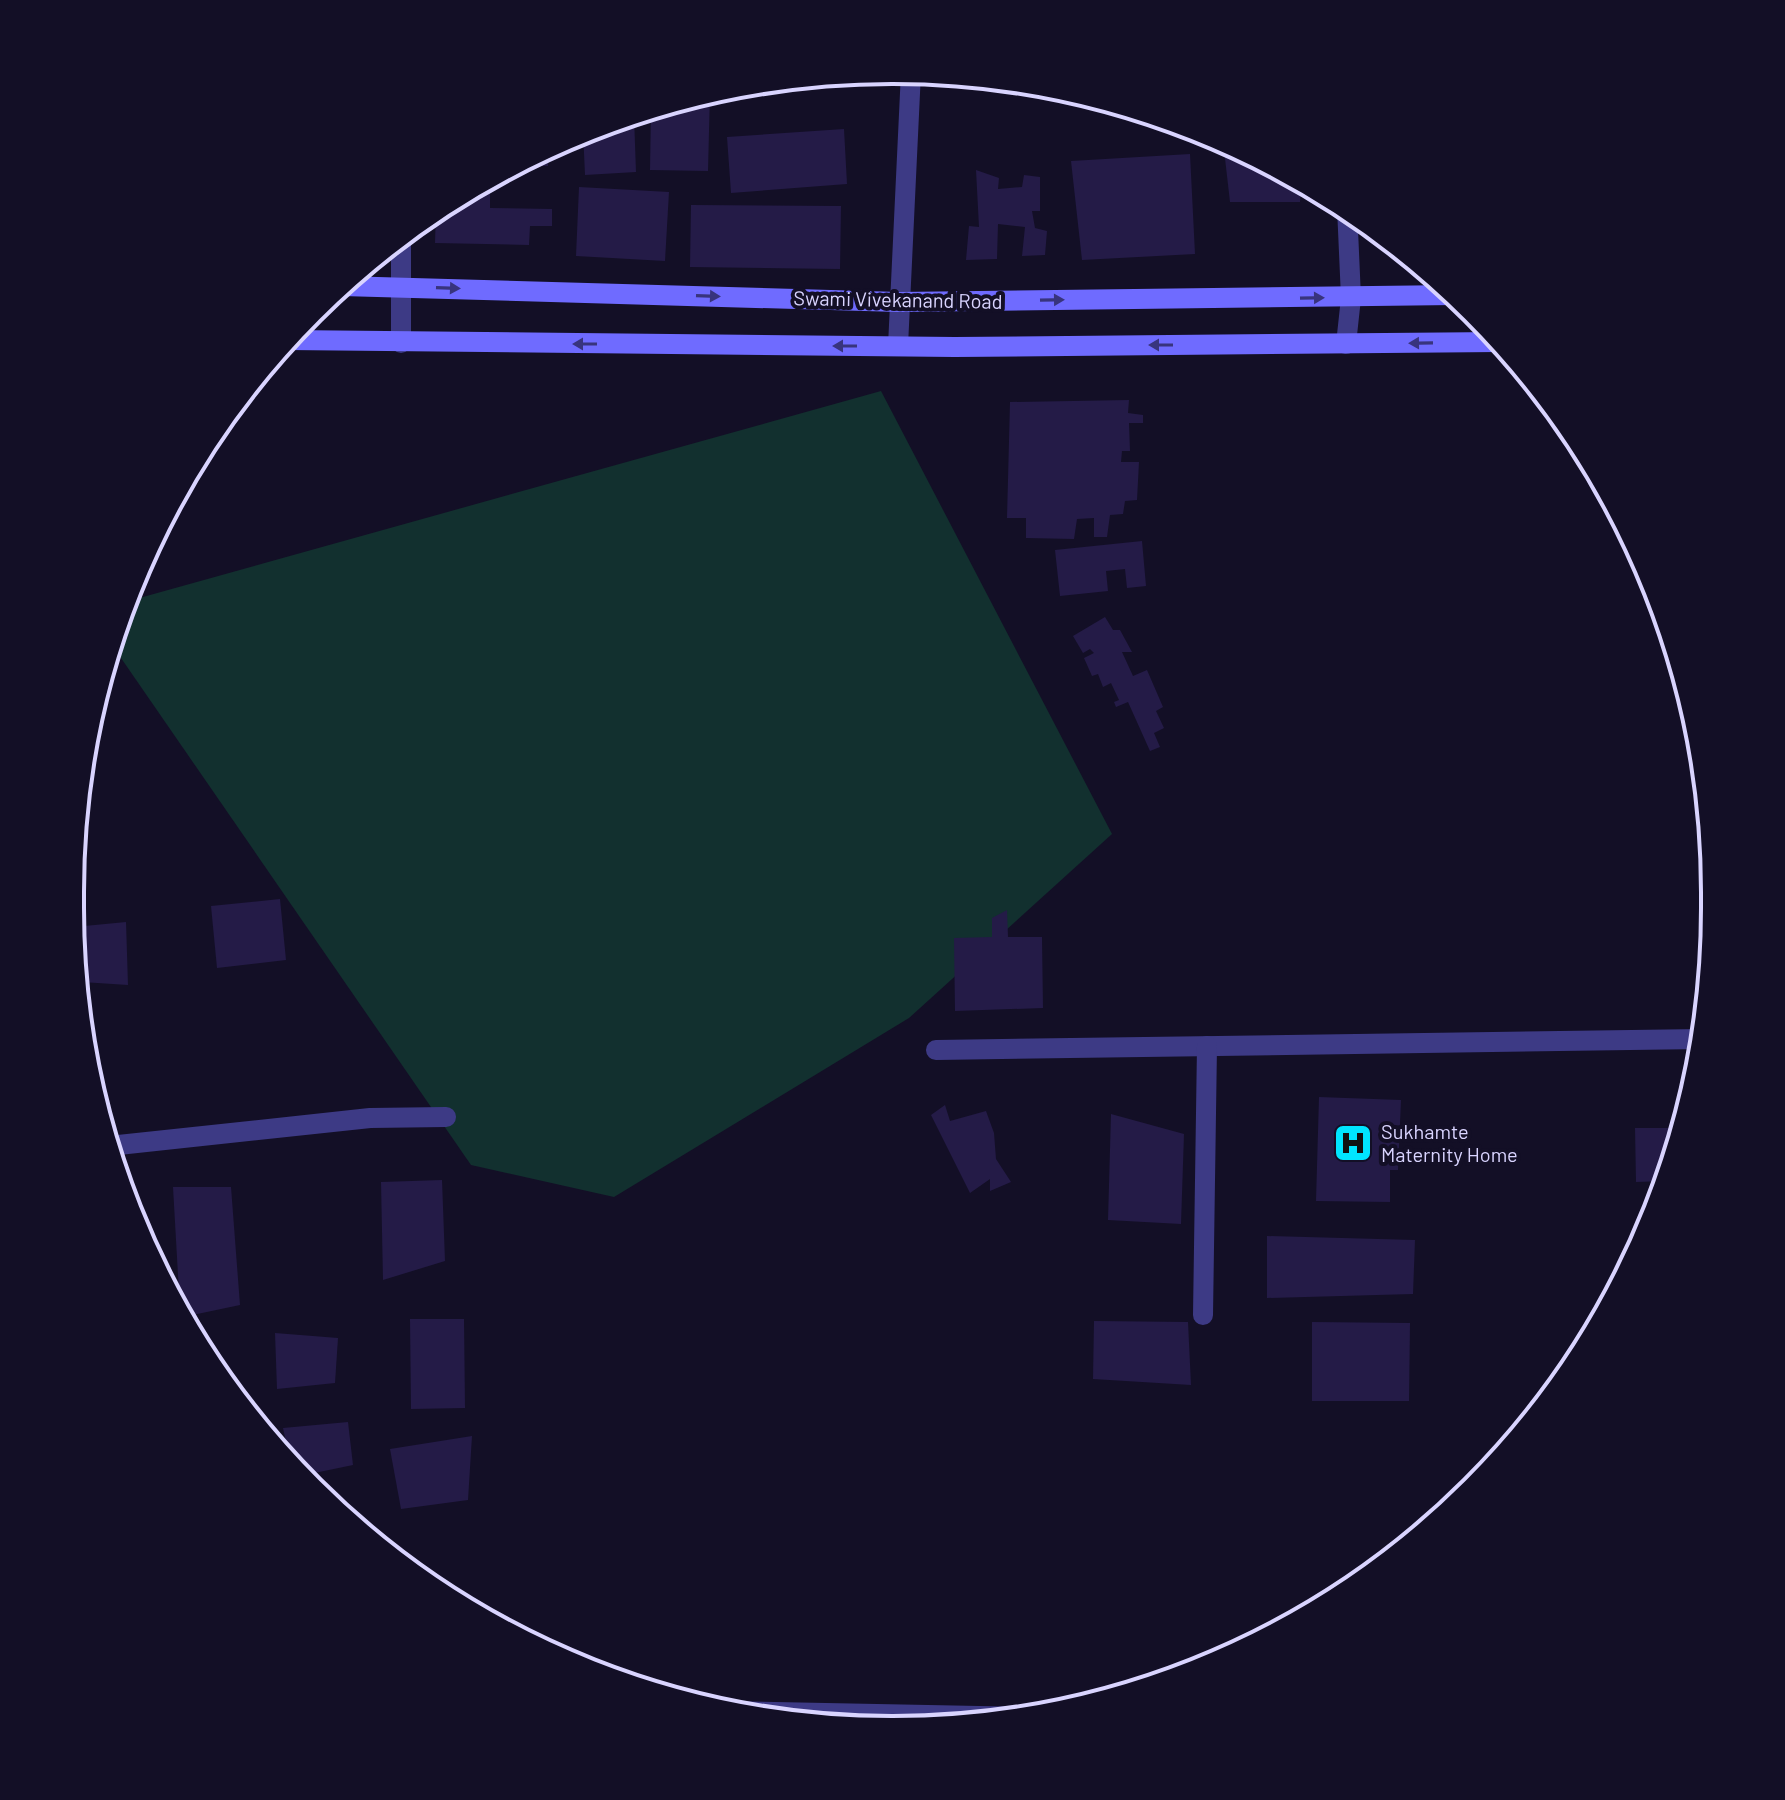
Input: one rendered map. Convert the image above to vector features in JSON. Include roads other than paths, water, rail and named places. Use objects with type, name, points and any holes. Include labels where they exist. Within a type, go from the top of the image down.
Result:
[{"type":"main road","name":"Swami Vivekanand Road","points":[[358,286],[899,302],[1437,295]]},
{"type":"main road","points":[[303,340],[898,346],[1484,342]]},
{"type":"street","points":[[898,346],[910,85]]},
{"type":"street","points":[[1346,344],[1351,298],[1348,224]]},
{"type":"street","points":[[401,250],[401,343]]},
{"type":"street","points":[[936,1050],[1689,1039]]},
{"type":"street","points":[[1203,1315],[1207,1046]]},
{"type":"street","points":[[120,1145],[370,1118],[446,1117]]},
{"type":"street","points":[[831,1713],[920,1715]]},
{"type":"place","name":"Sukhamte Maternity Home","points":[[1353,1143]]}]
